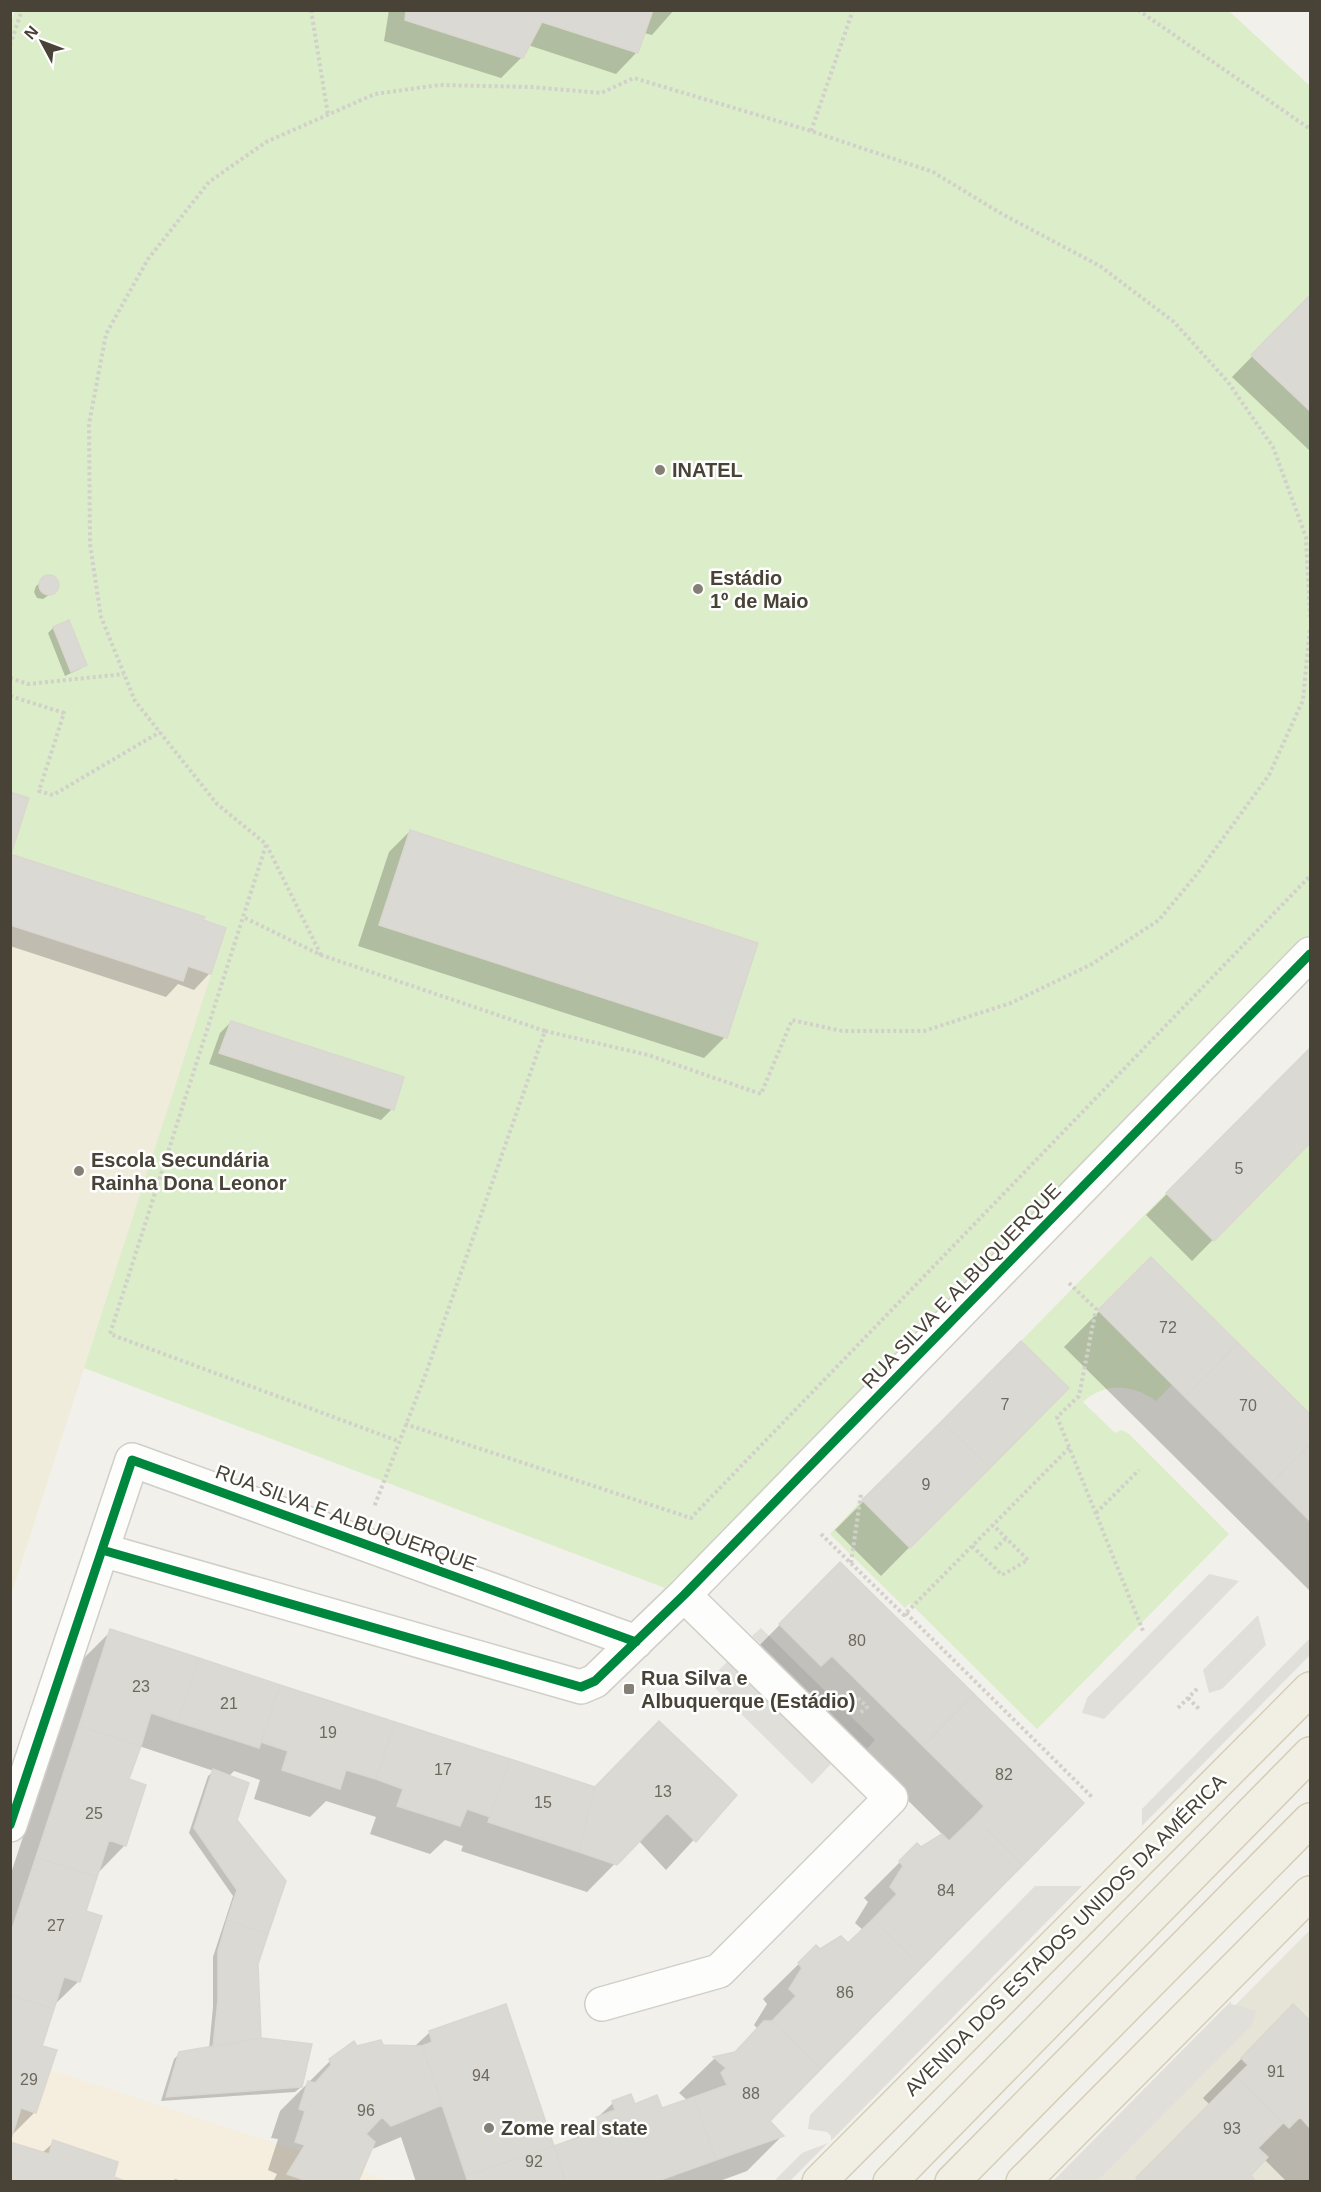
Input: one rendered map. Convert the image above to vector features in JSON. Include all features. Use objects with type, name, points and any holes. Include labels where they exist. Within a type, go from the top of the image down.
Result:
[{"type":"main road","name":"AVENIDA DOS ESTADOS UNIDOS DA AMÉRICA","points":[[819,2181],[1311,1689]]},
{"type":"main road","points":[[890,2181],[1311,1754]]},
{"type":"main road","points":[[952,2181],[1311,1820]]},
{"type":"main road","points":[[1023,2181],[1310,1896]]},
{"type":"street","name":"RUA SILVA E ALBUQUERQUE","points":[[102,1550],[581,1687],[594,1681],[684,1595],[1311,954]]},
{"type":"street","name":"RUA SILVA E ALBUQUERQUE","points":[[10,1825],[132,1460],[636,1642]]},
{"type":"street","points":[[602,2004],[719,1971],[891,1798],[684,1595]]},
{"type":"path","points":[[10,45],[22,10]]},
{"type":"path","points":[[311,10],[328,115]]},
{"type":"path","points":[[811,131],[852,10]]},
{"type":"path","points":[[1138,10],[1311,129]]},
{"type":"path","points":[[321,955],[266,844],[217,804],[135,701],[101,616],[90,544],[89,424],[106,334],[148,259],[209,182],[266,142],[375,94],[439,85],[532,87],[601,93],[634,78],[811,131],[933,172],[1002,214],[1100,266],[1174,322],[1228,382],[1273,447],[1306,537],[1311,617]]},
{"type":"path","points":[[1307,557],[1311,562]]},
{"type":"path","points":[[245,918],[321,955],[545,1031],[648,1055],[761,1094],[792,1020],[842,1031],[924,1030],[1011,1003],[1092,964],[1159,920],[1197,874],[1269,775],[1304,700],[1311,627]]},
{"type":"path","points":[[10,678],[28,684],[124,674]]},
{"type":"path","points":[[10,696],[64,713],[39,791],[53,795],[160,732]]},
{"type":"path","points":[[266,844],[245,918],[110,1334],[398,1442]]},
{"type":"path","points":[[405,1424],[691,1518],[1311,876]]},
{"type":"path","points":[[371,1513],[425,1376],[545,1031]]},
{"type":"path","points":[[1069,1283],[1095,1309],[1079,1396],[1058,1417],[1143,1631]]},
{"type":"path","points":[[821,1534],[904,1616],[1070,1447]]},
{"type":"path","points":[[1096,1513],[1139,1470]]},
{"type":"path","points":[[851,1564],[861,1494]]},
{"type":"path","points":[[972,1546],[1002,1575],[1028,1560],[993,1525]]},
{"type":"path","points":[[995,1549],[1006,1538]]},
{"type":"path","points":[[906,1613],[1093,1798]]},
{"type":"path","points":[[1178,1708],[1198,1688]]},
{"type":"path","points":[[858,1698],[867,1707],[859,1715]]},
{"type":"path","points":[[1188,1698],[1199,1709]]},
{"type":"shaded area","name":"Escola Secundária Rainha Dona Leonor","points":[[11,854],[205,917],[204,920],[226,928],[11,1595]]},
{"type":"shaded area","points":[[1209,1574],[1239,1581],[1104,1719],[1082,1713],[1087,1698]]},
{"type":"shaded area","points":[[1258,1615],[1266,1645],[1222,1689],[1209,1693],[1203,1670]]},
{"type":"shaded area","points":[[761,1628],[875,1740],[867,1749],[752,1636]]},
{"type":"shaded area","points":[[1310,1638],[1310,1655],[1142,1826],[1142,1809]]},
{"type":"shaded area","points":[[727,1662],[831,1764],[812,1784],[708,1681]]},
{"type":"shaded area","points":[[1035,1886],[1082,1886],[831,2141],[831,2136],[827,2132],[808,2129],[810,2115]]},
{"type":"shaded area","points":[[1310,1930],[1310,2181],[1060,2181]]},
{"type":"shaded area","points":[[1231,2001],[1231,2004],[1256,2011],[1252,2025],[1097,2181],[1053,2181]]},
{"type":"shaded area","points":[[11,2057],[391,2181],[11,2182]]},
{"type":"shaded area","points":[[828,2143],[790,2181],[774,2181],[802,2153]]},
{"type":"green space","name":"INATEL","points":[[15,11],[1229,11],[1310,86],[1310,938],[1012,1251],[665,1588],[84,1368],[226,928],[203,920],[204,917],[11,854],[10,25]]},
{"type":"green space","points":[[1310,1143],[1310,1414],[1152,1257],[1098,1310],[1173,1384],[1156,1401],[1138,1391],[1109,1388],[1083,1402],[1115,1433],[1121,1430],[1128,1433],[1229,1534],[1037,1729],[910,1603],[905,1608],[830,1534],[862,1500],[911,1548],[1069,1388],[1021,1341],[1166,1193],[1215,1240]]},
{"type":"building","points":[[406,10],[653,10],[638,53],[542,22],[523,58],[405,20]]},
{"type":"building","points":[[1310,295],[1310,411],[1251,355]]},
{"type":"building","points":[[49,575],[56,578],[59,585],[56,592],[49,595],[42,592],[39,585],[42,578]]},
{"type":"building","points":[[69,620],[87,665],[71,672],[53,627]]},
{"type":"building","points":[[10,792],[29,798],[11,854],[10,854]]},
{"type":"building","points":[[410,830],[758,943],[727,1038],[379,925]]},
{"type":"building","points":[[10,854],[205,917],[203,920],[226,928],[211,974],[188,966],[183,981],[10,925]]},
{"type":"building","points":[[231,1021],[404,1077],[394,1110],[219,1053]]},
{"type":"building","points":[[1310,1048],[1310,1143],[1214,1241],[1166,1193]]},
{"type":"building","points":[[1151,1257],[1238,1343],[1185,1397],[1098,1310]]},
{"type":"building","points":[[1021,1341],[1069,1388],[990,1468],[942,1421]]},
{"type":"building","points":[[1238,1343],[1310,1414],[1310,1444],[1272,1483],[1185,1397]]},
{"type":"building","points":[[942,1421],[990,1468],[910,1548],[862,1500]]},
{"type":"building","points":[[1310,1444],[1310,1521],[1272,1483]]},
{"type":"building","points":[[840,1562],[974,1694],[923,1746],[832,1656],[821,1666],[779,1624]]},
{"type":"building","points":[[110,1629],[199,1658],[178,1722],[151,1713],[141,1746],[79,1726]]},
{"type":"building","points":[[199,1658],[280,1685],[259,1748],[178,1722]]},
{"type":"building","points":[[280,1685],[395,1722],[376,1779],[346,1770],[340,1789],[282,1770],[288,1751],[261,1742]]},
{"type":"building","points":[[974,1694],[1084,1803],[1023,1865],[974,1817],[984,1806],[923,1746]]},
{"type":"building","points":[[659,1721],[737,1795],[696,1842],[667,1813],[617,1865],[579,1852],[595,1787]]},
{"type":"building","points":[[395,1722],[510,1759],[490,1817],[467,1809],[460,1826],[397,1806],[403,1789],[376,1779]]},
{"type":"building","points":[[79,1726],[141,1746],[129,1779],[146,1785],[126,1846],[109,1840],[97,1877],[36,1857]]},
{"type":"building","points":[[510,1759],[595,1787],[579,1852],[488,1822]]},
{"type":"building","points":[[213,1769],[249,1783],[237,1820],[286,1881],[268,1934],[227,1920],[237,1890],[194,1828]]},
{"type":"building","points":[[974,1817],[1023,1865],[922,1967],[873,1919],[897,1894],[890,1887],[903,1866],[899,1861],[917,1843],[921,1847],[942,1834],[949,1841]]},
{"type":"building","points":[[36,1857],[97,1877],[86,1911],[102,1916],[80,1982],[64,1977],[54,2009],[10,1995],[10,1935]]},
{"type":"building","points":[[873,1919],[922,1967],[821,2069],[772,2021],[796,1996],[789,1989],[802,1968],[798,1963],[816,1945],[820,1949],[841,1936],[848,1943]]},
{"type":"building","points":[[227,1920],[268,1934],[258,1964],[261,2038],[213,2047],[218,2000],[218,1951]]},
{"type":"building","points":[[10,1995],[54,2009],[42,2046],[57,2050],[36,2113],[21,2108],[10,2142]]},
{"type":"building","points":[[506,2004],[554,2146],[466,2176],[422,2046],[432,2042],[429,2031]]},
{"type":"building","points":[[1293,2004],[1310,2021],[1310,2128],[1300,2117],[1289,2128],[1236,2077],[1248,2065],[1241,2058]]},
{"type":"building","points":[[764,2021],[772,2021],[821,2069],[770,2121],[784,2136],[716,2160],[694,2097],[727,2085],[721,2073],[726,2068],[713,2057],[735,2052]]},
{"type":"building","points":[[261,2038],[312,2044],[302,2087],[166,2097],[179,2052]]},
{"type":"building","points":[[381,2040],[383,2045],[422,2046],[442,2105],[391,2126],[382,2117],[366,2134],[375,2142],[358,2182],[310,2182],[287,2174],[305,2145],[295,2142],[305,2111],[299,2109],[308,2081],[315,2083],[331,2065],[329,2059],[354,2041],[357,2046]]},
{"type":"building","points":[[1236,2077],[1283,2123],[1258,2148],[1268,2157],[1251,2175],[1256,2182],[1140,2182],[1136,2178]]},
{"type":"building","points":[[631,2094],[635,2104],[657,2095],[662,2108],[694,2097],[716,2160],[655,2182],[566,2182],[554,2146],[596,2131],[592,2119],[615,2110],[612,2101]]},
{"type":"building","points":[[53,2140],[118,2162],[114,2177],[128,2182],[10,2182],[10,2142],[49,2154]]},
{"type":"building","points":[[554,2146],[566,2182],[468,2182],[466,2176]]},
{"type":"cycle path","points":[[102,1550],[581,1687],[595,1681],[684,1595],[1310,954]]},
{"type":"cycle path","points":[[10,1825],[132,1460],[636,1642]]},
{"type":"place","name":"INATEL","points":[[660,470]]},
{"type":"place","name":"Estádio 1º de Maio","points":[[698,589]]},
{"type":"place","name":"Escola Secundária Rainha Dona Leonor","points":[[79,1171]]},
{"type":"place","name":"Rua Silva e Albuquerque (Estádio)","points":[[629,1689]]},
{"type":"place","name":"Zome real state","points":[[489,2128]]}]
